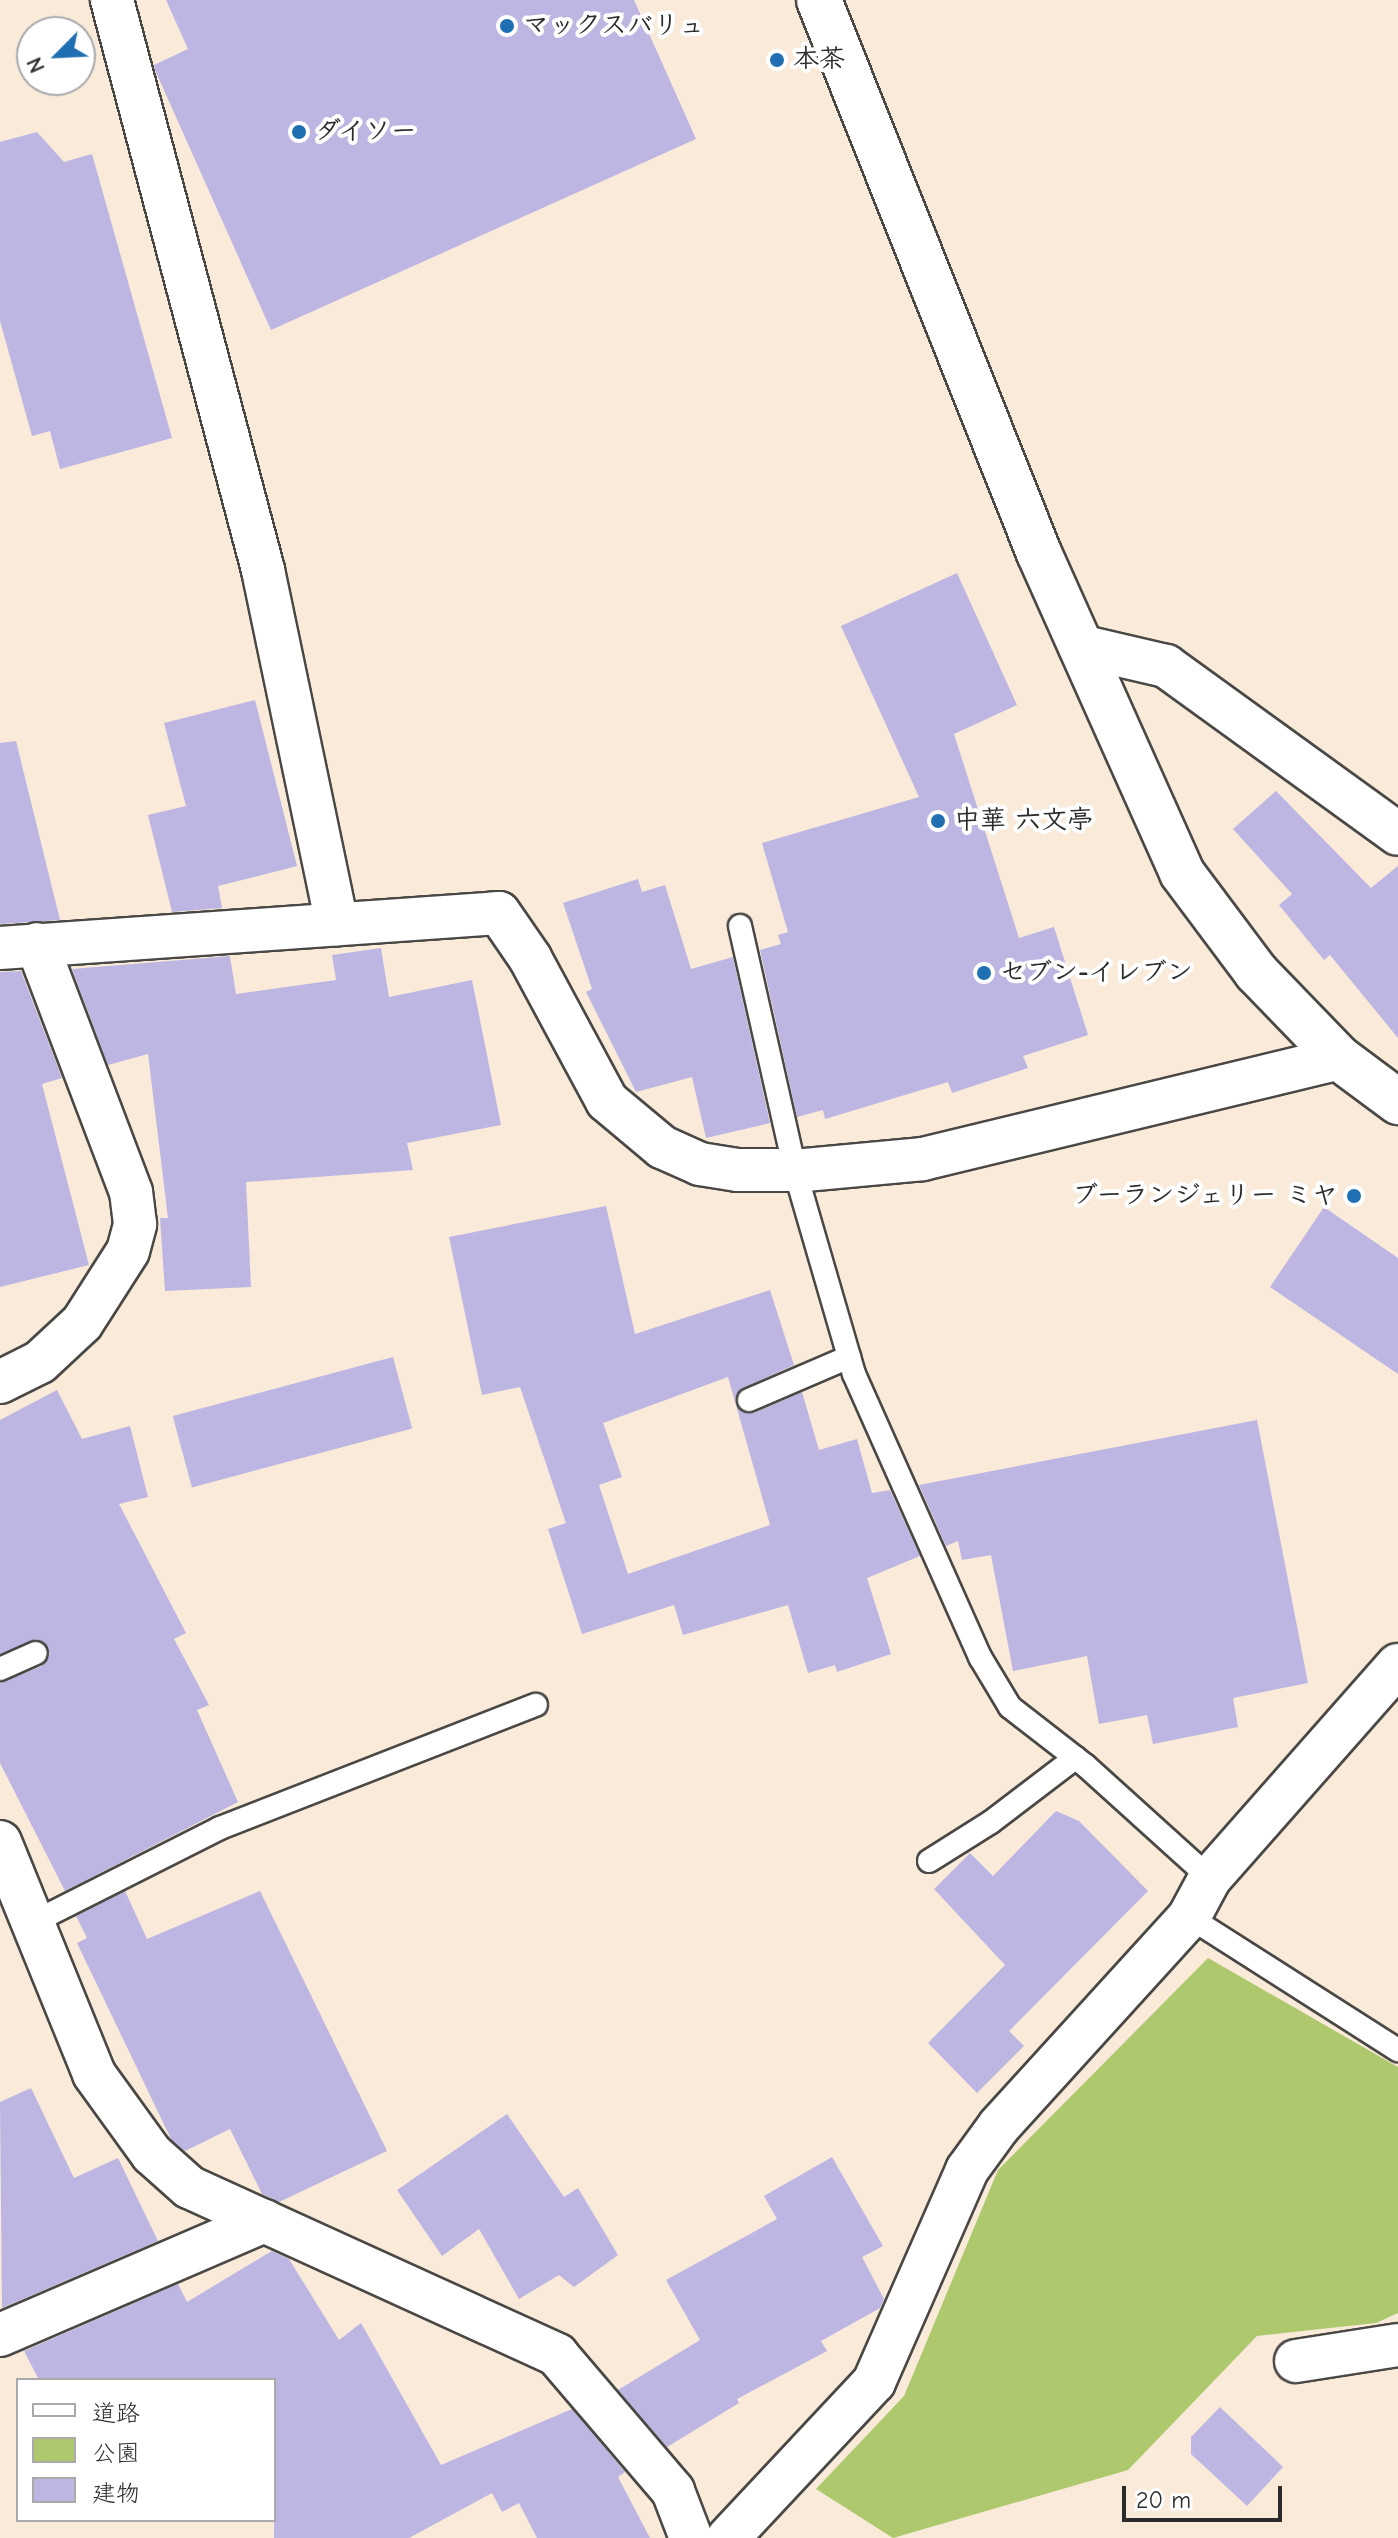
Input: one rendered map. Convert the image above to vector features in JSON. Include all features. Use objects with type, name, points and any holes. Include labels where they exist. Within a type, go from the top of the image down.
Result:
[{"type":"street","points":[[112,0],[263,570],[337,924]]},
{"type":"street","points":[[819,0],[1080,646],[1182,873],[1256,972],[1339,1058],[1398,1102]]},
{"type":"street","points":[[1080,646],[1166,666],[1398,834]]},
{"type":"street","points":[[0,1382],[40,1362],[82,1323],[128,1251],[135,1224],[131,1192],[19,946],[499,913],[530,958],[607,1101],[662,1147],[700,1164],[795,1171],[923,1159],[1339,1058]]},
{"type":"street","points":[[728,2538],[874,2382],[975,2159],[1189,1917],[1210,1878],[1398,1665]]},
{"type":"street","points":[[0,1842],[94,2074],[152,2154],[189,2187],[557,2355],[673,2491],[691,2538]]},
{"type":"street","points":[[0,2335],[265,2221]]},
{"type":"street","points":[[1296,2361],[1398,2345]]},
{"type":"lane","points":[[740,926],[795,1171],[849,1357],[980,1657],[1010,1707],[1075,1758],[1210,1878]]},
{"type":"lane","points":[[749,1400],[849,1357]]},
{"type":"lane","points":[[0,1669],[36,1653]]},
{"type":"lane","points":[[32,1923],[220,1828],[536,1705]]},
{"type":"lane","points":[[929,1861],[991,1822],[1075,1758]]},
{"type":"lane","points":[[1189,1917],[1398,2050]]},
{"type":"green space","points":[[1208,1958],[1398,2067],[1398,2313],[1376,2323],[1257,2336],[1128,2470],[893,2538],[816,2489],[904,2396],[998,2170]]},
{"type":"building","points":[[166,0],[634,0],[696,139],[271,330],[155,70],[154,65],[188,49]]},
{"type":"building","points":[[37,132],[64,162],[92,154],[172,438],[60,469],[50,431],[32,436],[0,321],[0,142]]},
{"type":"building","points":[[957,573],[1017,705],[954,734],[1019,938],[1054,927],[1088,1035],[1023,1056],[1028,1068],[952,1093],[948,1082],[825,1119],[823,1110],[797,1117],[760,950],[781,944],[778,935],[788,932],[762,843],[919,797],[841,626]]},
{"type":"building","points":[[255,700],[297,866],[218,886],[222,908],[172,912],[148,815],[186,806],[164,723]]},
{"type":"building","points":[[16,741],[60,920],[0,924],[0,743]]},
{"type":"building","points":[[1276,791],[1371,888],[1398,866],[1398,1038],[1330,955],[1324,960],[1279,905],[1292,894],[1233,829]]},
{"type":"building","points":[[638,879],[642,892],[665,885],[691,969],[733,957],[770,1123],[706,1138],[692,1077],[636,1092],[586,992],[592,989],[563,903]]},
{"type":"building","points":[[381,948],[389,997],[472,980],[501,1125],[407,1143],[413,1170],[246,1182],[251,1287],[165,1291],[160,1218],[168,1218],[148,1054],[108,1065],[72,969],[230,956],[236,994],[336,980],[332,955]]},
{"type":"building","points":[[21,971],[62,1078],[42,1084],[89,1265],[0,1287],[0,972]]},
{"type":"building","points":[[606,1206],[635,1334],[770,1290],[794,1365],[743,1388],[736,1405],[754,1413],[802,1392],[819,1450],[857,1439],[872,1493],[890,1490],[920,1556],[867,1578],[891,1654],[837,1672],[835,1665],[808,1673],[788,1605],[683,1635],[674,1605],[582,1634],[548,1529],[566,1523],[520,1387],[482,1395],[449,1237]],"holes":[[[728,1377],[770,1525],[628,1574],[599,1485],[622,1477],[603,1423]]]},
{"type":"building","points":[[1324,1207],[1398,1258],[1398,1374],[1270,1287]]},
{"type":"building","points":[[393,1357],[412,1428],[192,1487],[173,1416]]},
{"type":"building","points":[[57,1390],[82,1439],[130,1426],[148,1497],[119,1504],[186,1633],[174,1639],[209,1705],[197,1710],[238,1802],[65,1891],[0,1763],[0,1683],[42,1666],[50,1654],[37,1639],[0,1654],[0,1420]]},
{"type":"building","points":[[1257,1420],[1308,1683],[1233,1698],[1238,1727],[1153,1744],[1147,1715],[1099,1724],[1087,1656],[1013,1671],[991,1555],[962,1560],[958,1541],[946,1546],[919,1485]]},
{"type":"building","points":[[1056,1811],[1079,1821],[1148,1891],[1009,2031],[1024,2046],[977,2093],[928,2043],[1005,1965],[934,1889],[970,1853],[993,1876]]},
{"type":"building","points":[[125,1891],[147,1939],[260,1891],[387,2151],[279,2202],[262,2194],[230,2129],[185,2151],[171,2139],[77,1943],[87,1938],[76,1916]]},
{"type":"building","points":[[31,2088],[74,2178],[118,2158],[158,2241],[2,2308],[0,2102]]},
{"type":"building","points":[[507,2114],[564,2197],[578,2188],[618,2255],[574,2287],[559,2275],[519,2299],[479,2229],[442,2256],[397,2190]]},
{"type":"building","points":[[832,2157],[883,2246],[862,2257],[884,2299],[880,2308],[821,2341],[827,2351],[737,2399],[739,2403],[667,2447],[618,2390],[700,2340],[666,2280],[777,2219],[764,2196]]},
{"type":"building","points":[[272,2251],[289,2259],[339,2340],[361,2323],[441,2465],[572,2409],[625,2472],[618,2477],[650,2538],[537,2538],[519,2503],[502,2512],[492,2493],[409,2538],[274,2538],[276,2378],[38,2378],[24,2351],[178,2284],[187,2302]]},
{"type":"building","points":[[1220,2407],[1283,2467],[1247,2506],[1191,2454],[1191,2437]]},
{"type":"place","name":"マックスバリュ","points":[[507,26]]},
{"type":"place","name":"本茶","points":[[777,60]]},
{"type":"place","name":"ダイソー","points":[[299,132]]},
{"type":"place","name":"中華 六文亭","points":[[938,821]]},
{"type":"place","name":"セブン-イレブン","points":[[984,973]]},
{"type":"place","name":"ブーランジェリー ミヤ","points":[[1354,1196]]}]
